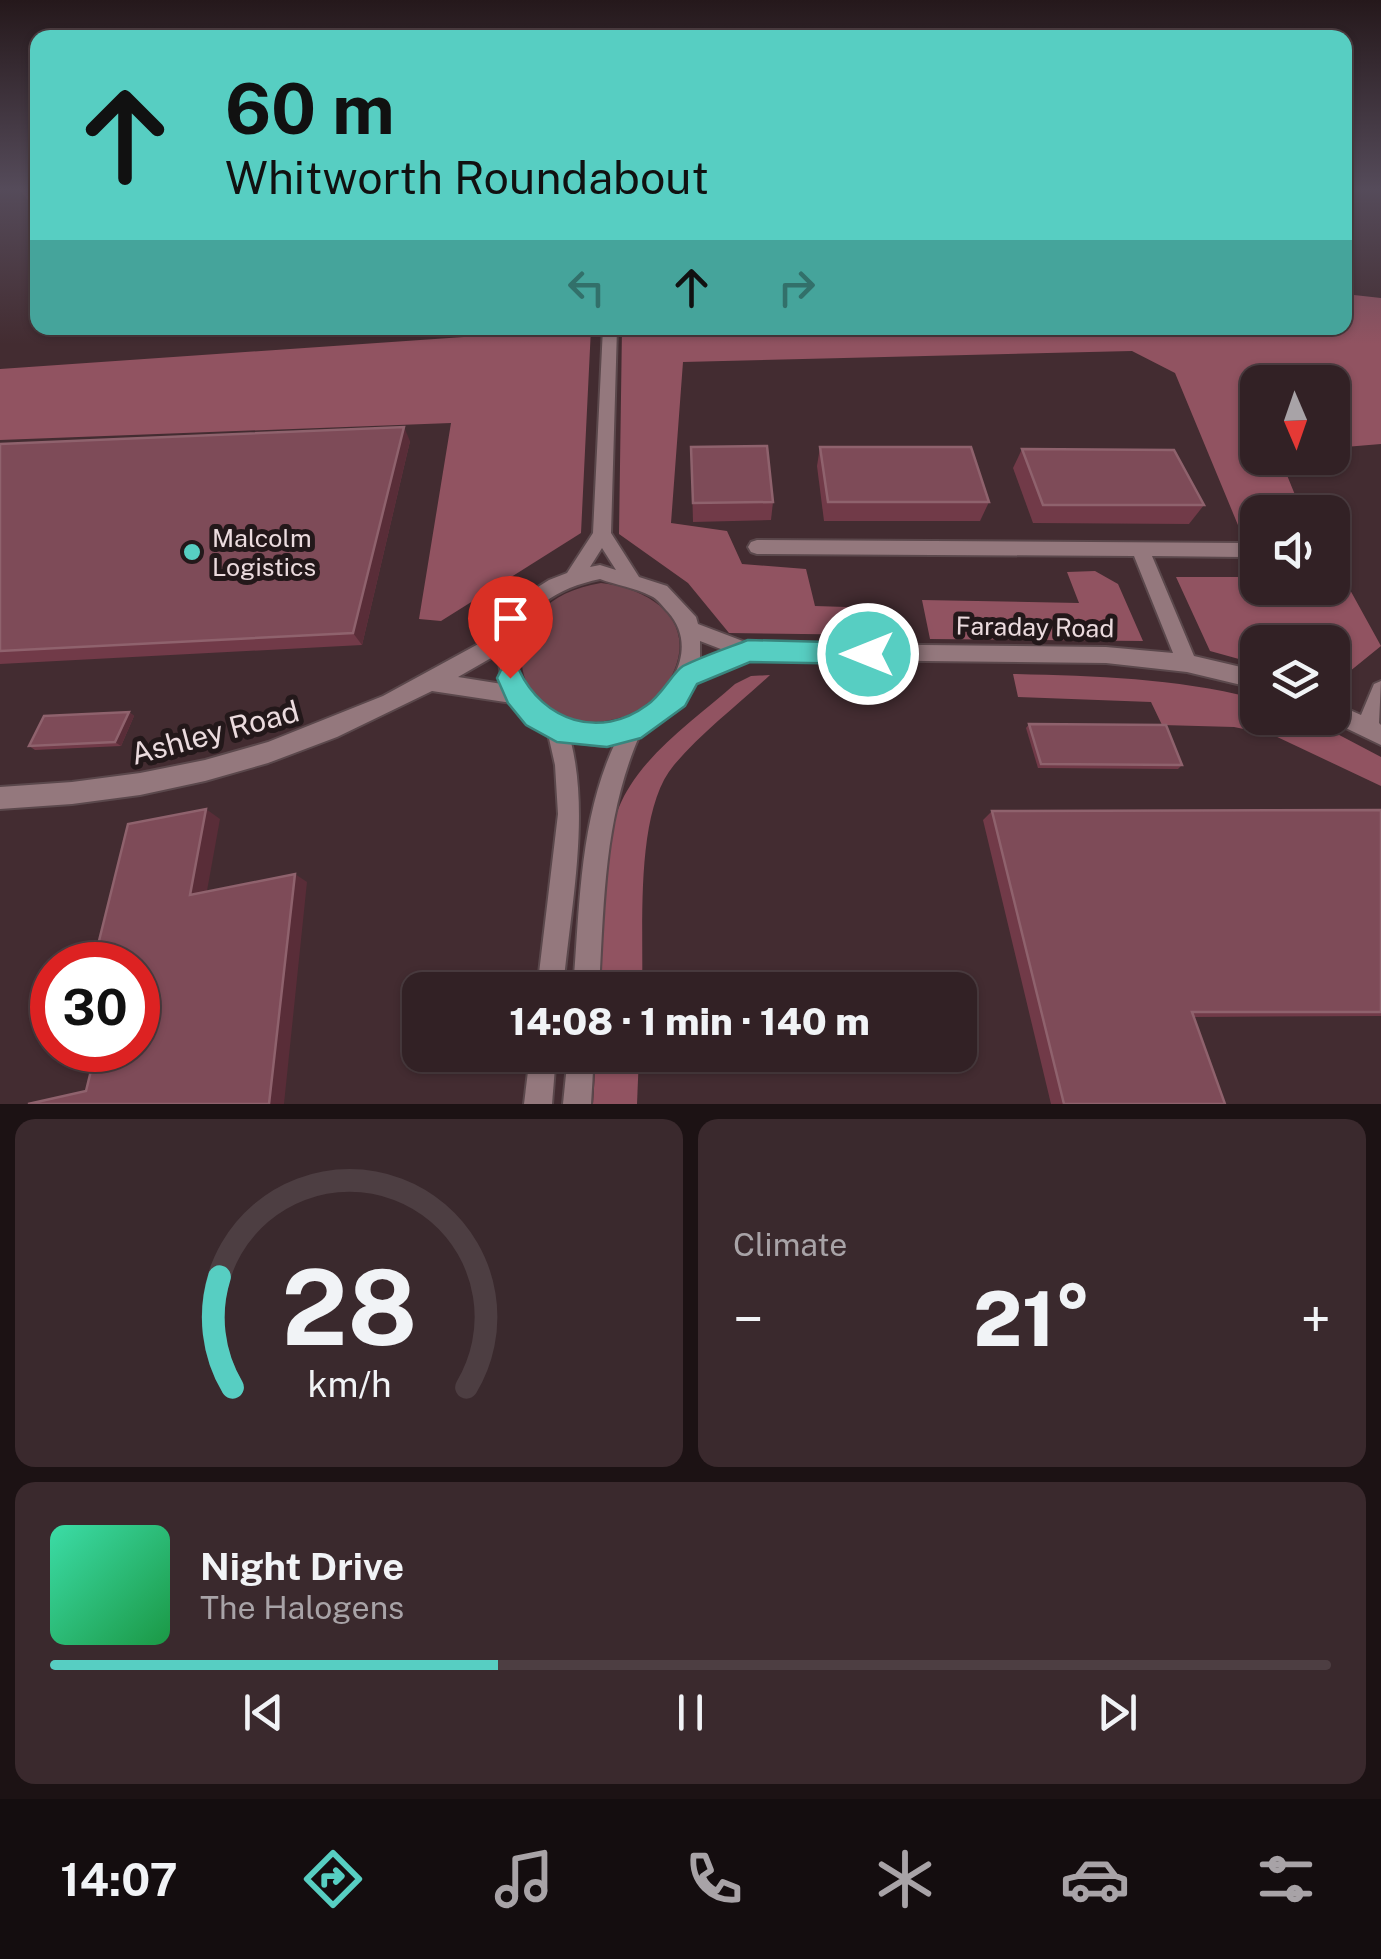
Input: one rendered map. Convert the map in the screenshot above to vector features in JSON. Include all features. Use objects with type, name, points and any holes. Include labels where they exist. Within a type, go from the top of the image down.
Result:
[{"type":"street","points":[[574,577],[602,534],[610,335]]},
{"type":"street","points":[[602,534],[630,577]]},
{"type":"street","points":[[757,547],[1240,550]]},
{"type":"street","points":[[1140,549],[1187,663]]},
{"type":"street","points":[[600,572],[630,577],[679,606],[692,630],[688,676],[676,698],[632,729],[607,734],[557,729],[536,717],[517,695],[507,656],[527,604],[548,588],[574,577],[600,572]]},
{"type":"street","name":"Faraday Road","points":[[692,630],[748,651],[1106,655],[1187,663],[1240,676]]},
{"type":"street","name":"Ashley Road","points":[[0,798],[132,788],[212,772],[325,734],[434,682],[513,634]]},
{"type":"street","name":"Faraday Road","points":[[688,676],[748,651]]},
{"type":"street","points":[[434,682],[517,695]]},
{"type":"street","points":[[1350,719],[1374,731],[1381,690]]},
{"type":"street","points":[[552,972],[570,814],[566,765],[557,729]]},
{"type":"street","points":[[587,972],[600,808],[613,766],[632,729]]},
{"type":"street","points":[[538,1104],[542,1072]]},
{"type":"street","points":[[577,1104],[580,1072]]},
{"type":"shaded area","points":[[1352,295],[1381,298],[1381,444],[1350,447],[1350,365],[1240,365],[1240,475],[1287,475],[1295,495],[1240,495],[1240,530],[1175,373],[1132,351],[683,362],[671,523],[727,531],[742,564],[806,569],[815,606],[877,608],[884,635],[729,633],[688,583],[619,534],[622,335],[1352,335]]},
{"type":"shaded area","points":[[493,335],[591,335],[581,533],[441,621],[419,619],[451,423],[0,440],[0,369]]},
{"type":"shaded area","points":[[1095,571],[1118,584],[1143,641],[930,639],[922,600],[1079,603],[1067,572]]},
{"type":"shaded area","points":[[1176,577],[1240,577],[1240,605],[1350,605],[1350,590],[1381,646],[1350,671],[1350,625],[1240,625],[1240,659],[1210,651]]},
{"type":"shaded area","points":[[601,583],[635,591],[664,609],[679,636],[679,654],[669,681],[647,706],[623,717],[585,722],[555,713],[534,695],[523,670],[523,643],[536,617],[561,596]]},
{"type":"shaded area","points":[[1013,674],[1164,682],[1240,695],[1240,728],[1162,725],[1151,702],[1018,697]]},
{"type":"shaded area","points":[[770,675],[685,753],[661,786],[647,841],[642,972],[600,972],[606,857],[619,807],[640,771],[665,744],[735,684],[751,676]]},
{"type":"shaded area","points":[[1273,735],[1339,735],[1381,757],[1381,786]]},
{"type":"shaded area","points":[[595,1072],[638,1072],[637,1104],[593,1104]]},
{"type":"building","name":"Malcolm Logistics","points":[[404,427],[353,633],[0,651],[0,444]]},
{"type":"building","points":[[767,446],[773,502],[693,503],[691,447]]},
{"type":"building","points":[[820,447],[971,447],[989,502],[828,502]]},
{"type":"building","points":[[1022,449],[1174,450],[1204,505],[1043,505]]},
{"type":"building","points":[[129,712],[115,742],[29,746],[44,716]]},
{"type":"building","points":[[1029,724],[1166,725],[1182,765],[1041,764]]},
{"type":"building","points":[[206,809],[190,895],[295,874],[269,1104],[28,1104],[86,1091],[91,1072],[160,1072],[160,942],[99,942],[128,824]]},
{"type":"building","points":[[1381,810],[1381,1012],[1192,1012],[1225,1104],[1064,1104],[992,811]]},
{"type":"place","name":"Malcolm Logistics","points":[[192,552]]},
{"type":"route","points":[[510,678],[517,695],[536,717],[557,729],[607,734],[632,729],[655,715],[676,698],[688,676],[748,651],[868,654]]}]
